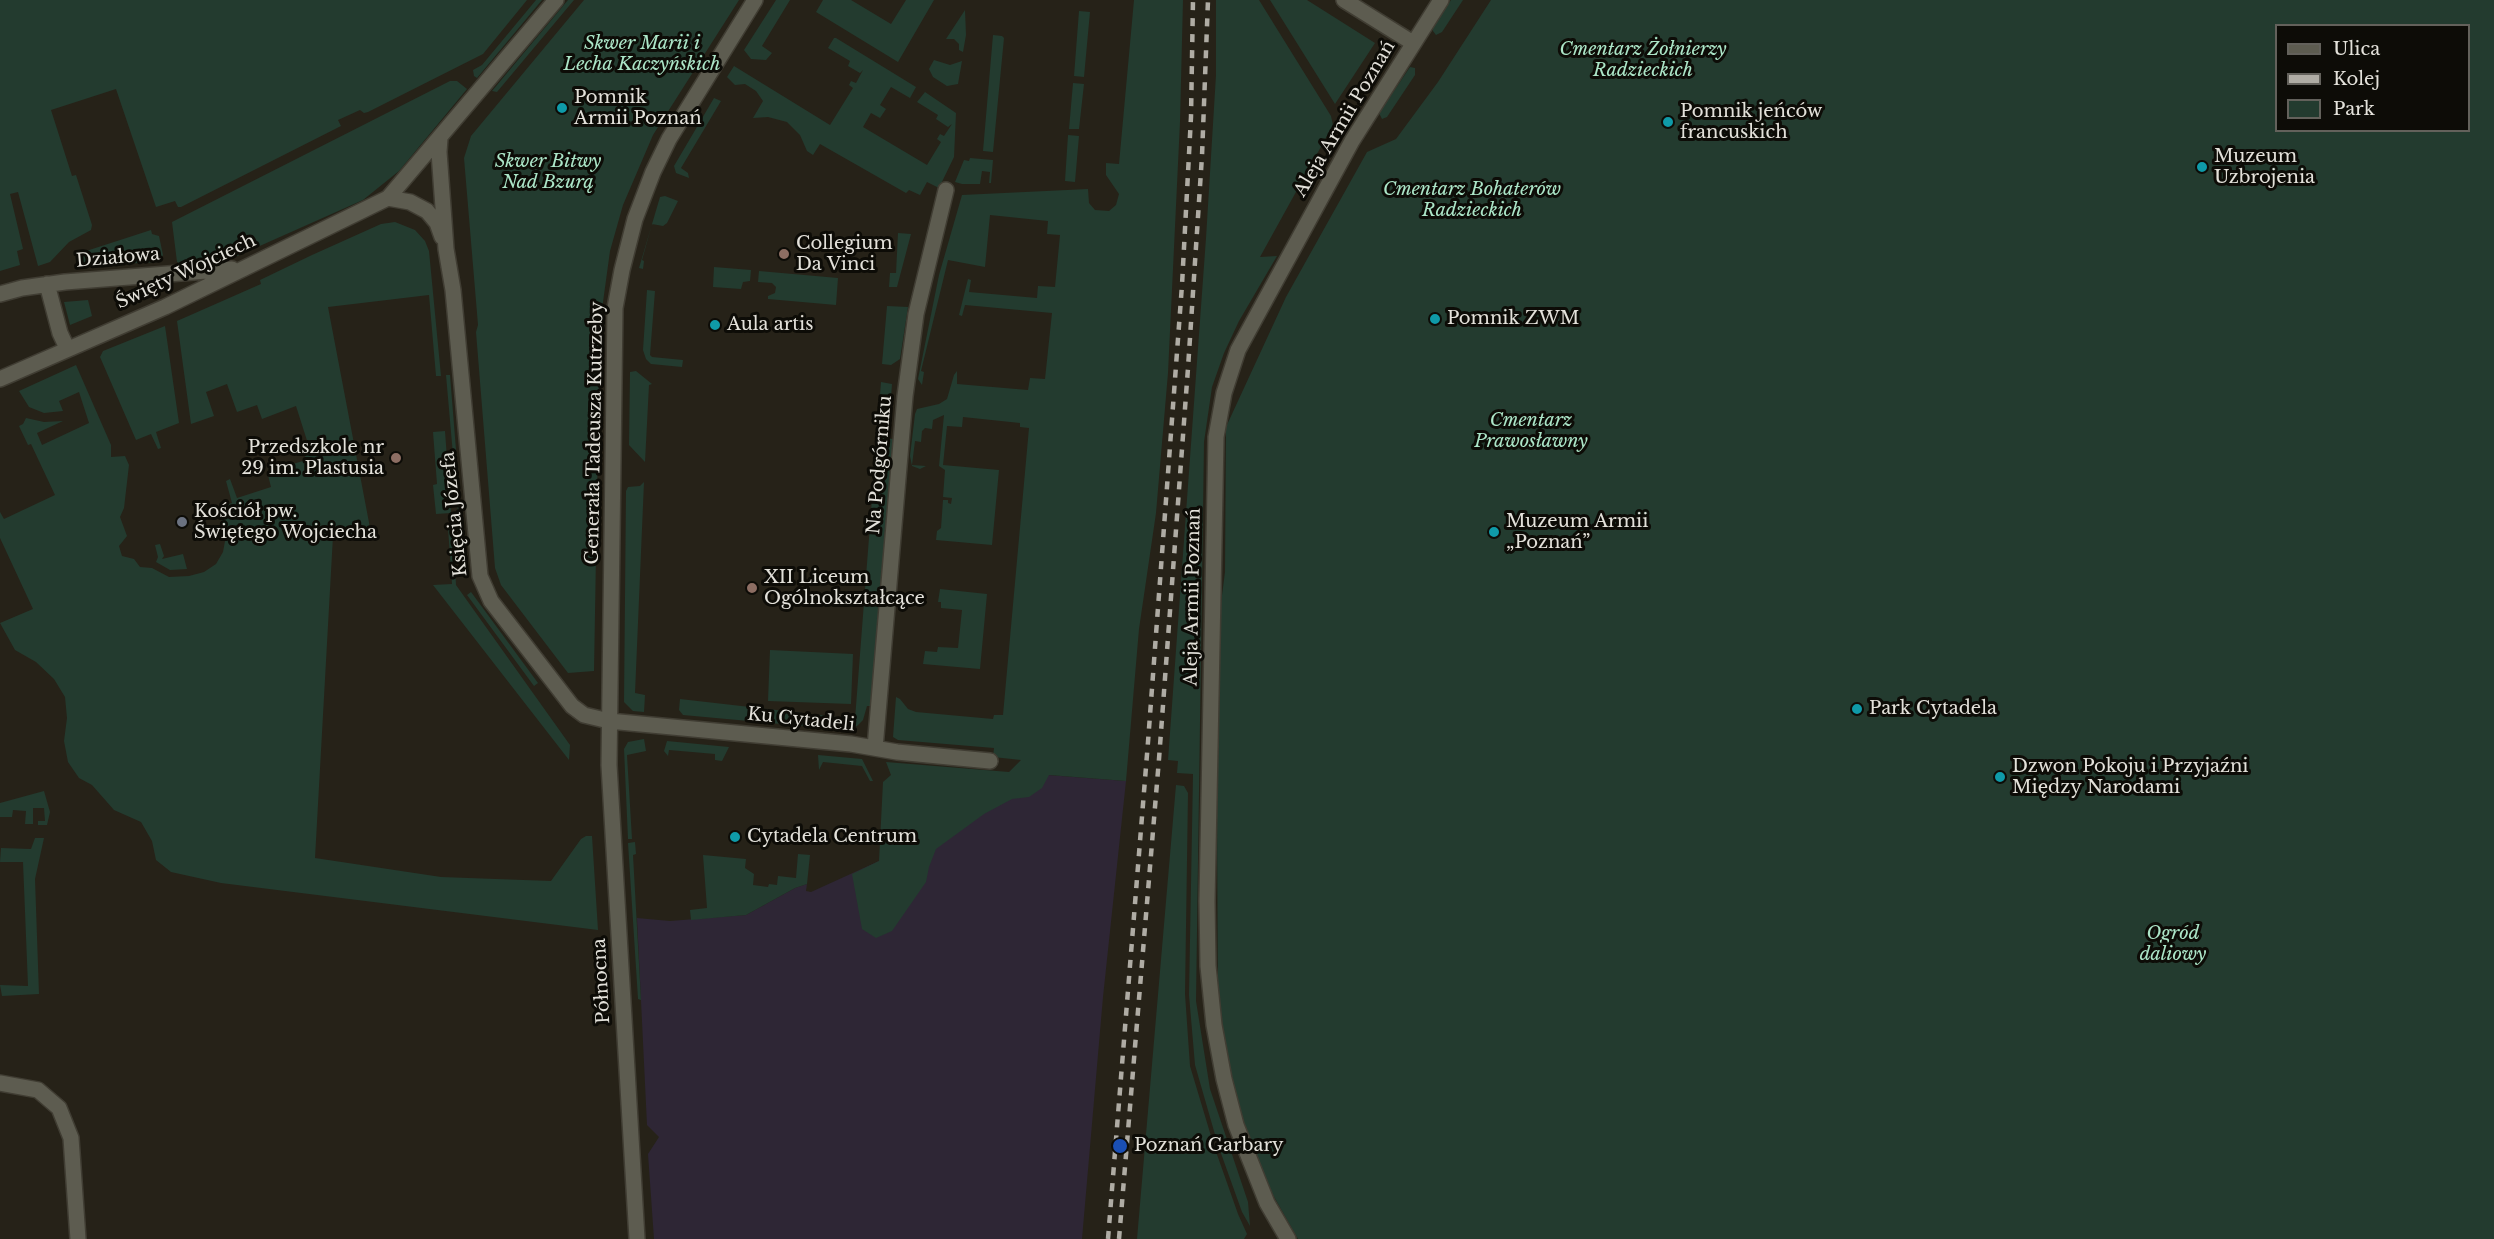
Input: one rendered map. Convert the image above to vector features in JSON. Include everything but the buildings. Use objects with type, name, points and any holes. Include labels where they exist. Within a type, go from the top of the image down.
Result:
[{"type":"street","points":[[388,198],[556,0]]},
{"type":"street","name":"Generała Tadeusza Kutrzeby","points":[[609,721],[614,333],[621,270],[635,219],[652,172],[669,139],[755,0]]},
{"type":"street","points":[[1344,0],[1413,43]]},
{"type":"street","name":"Aleja Armii Poznań","points":[[1288,1239],[1267,1203],[1236,1125],[1224,1079],[1214,1025],[1208,966],[1216,437],[1224,393],[1238,350],[1352,141],[1441,0]]},
{"type":"street","name":"Księcia Józefa","points":[[440,138],[446,249],[453,290],[477,551],[484,588],[508,624],[572,706],[584,715],[609,721]]},
{"type":"street","name":"Na Podgórniku","points":[[875,748],[905,396],[916,314],[946,190]]},
{"type":"street","name":"Księcia Józefa","points":[[388,198],[410,202],[427,211],[437,223],[446,249]]},
{"type":"street","name":"Święty Wojciech","points":[[0,379],[165,307],[388,198]]},
{"type":"street","name":"Działowa","points":[[0,294],[47,284],[241,268]]},
{"type":"street","points":[[47,284],[60,333],[67,348]]},
{"type":"street","name":"Ku Cytadeli","points":[[609,721],[990,761]]},
{"type":"street","name":"Północna","points":[[609,721],[609,765],[637,1239]]},
{"type":"street","points":[[0,1083],[38,1090],[59,1108],[71,1138],[78,1239]]},
{"type":"shaded area","points":[[1009,772],[1126,781],[1103,997],[1082,1239],[654,1239],[648,1154],[659,1137],[647,1125],[637,918],[670,921],[746,915],[795,888],[807,884],[806,891],[811,892],[879,861]]},
{"type":"green space","points":[[0,0],[527,0],[483,54],[368,112],[364,113],[360,110],[338,120],[341,126],[181,207],[178,207],[175,201],[156,207],[116,89],[51,110],[72,176],[76,175],[92,225],[91,230],[69,242],[50,262],[38,266],[18,192],[10,194],[23,249],[17,251],[20,265],[0,271]]},
{"type":"green space","points":[[536,0],[542,0],[477,78],[474,76],[473,70],[482,65]]},
{"type":"green space","points":[[568,0],[574,0],[497,92],[492,91]]},
{"type":"green space","name":"Skwer Bitwy Nad Bzurą","points":[[584,0],[739,0],[653,135],[623,205],[610,251],[600,324],[594,671],[568,673],[501,585],[495,568],[464,158],[471,136]]},
{"type":"green space","points":[[776,0],[790,0],[762,46],[772,53],[766,60],[751,59],[744,50]]},
{"type":"green space","points":[[823,0],[851,0],[891,24],[906,0],[934,0],[898,62],[816,12]]},
{"type":"green space","points":[[1134,0],[1183,0],[1180,122],[1168,373],[1156,513],[1139,629],[1126,781],[1049,775],[1042,788],[1029,797],[1012,799],[984,814],[936,849],[926,882],[892,931],[876,938],[862,929],[852,874],[879,861],[883,782],[891,775],[886,762],[1009,772],[1021,760],[993,757],[994,748],[898,740],[893,737],[896,697],[908,709],[916,712],[993,719],[994,715],[1003,715],[1029,428],[1020,427],[1020,423],[963,417],[962,427],[947,426],[943,465],[999,470],[992,545],[936,540],[937,531],[941,528],[943,500],[948,500],[951,504],[952,498],[943,497],[945,470],[939,466],[944,415],[933,420],[932,429],[925,428],[922,431],[921,442],[915,441],[912,465],[926,466],[920,469],[912,466],[910,456],[917,409],[939,404],[947,399],[957,371],[957,384],[1028,390],[1030,378],[1045,379],[1052,313],[965,305],[962,316],[959,315],[968,279],[971,280],[969,292],[1037,298],[1038,286],[1055,287],[1060,235],[1047,234],[1048,221],[990,215],[985,267],[948,260],[921,371],[924,372],[922,385],[918,379],[939,275],[962,195],[1088,189],[1089,203],[1095,210],[1109,211],[1116,205],[1119,194],[1106,175],[1106,163],[1119,164]]},
{"type":"green space","points":[[1216,0],[1259,0],[1331,116],[1333,125],[1260,257],[1277,256],[1239,321],[1224,353],[1212,387],[1204,442],[1196,1001],[1210,1089],[1248,1202],[1250,1226],[1242,1212],[1218,1145],[1195,1065],[1189,995],[1193,774],[1177,773],[1178,761],[1168,760],[1206,238],[1216,75]]},
{"type":"green space","points":[[1270,0],[1307,0],[1375,43],[1335,104]]},
{"type":"green space","points":[[1451,0],[1463,0],[1442,32],[1436,35],[1433,28]]},
{"type":"green space","name":"Park Cytadela","points":[[1491,0],[2494,0],[2494,1239],[1298,1239],[1273,1195],[1245,1130],[1231,1085],[1218,1003],[1217,815],[1221,603],[1225,572],[1226,427],[1286,297],[1367,152],[1396,139],[1438,82]]},
{"type":"green space","points":[[965,10],[966,35],[963,52],[959,50],[959,44],[954,39],[946,39]]},
{"type":"green space","points":[[1079,11],[1090,12],[1084,77],[1074,76]]},
{"type":"green space","points":[[993,35],[1004,38],[993,152],[983,151]]},
{"type":"green space","points":[[834,38],[916,87],[910,98],[891,87],[880,105],[886,109],[880,118],[871,113],[863,127],[927,165],[941,142],[937,139],[940,134],[944,136],[952,124],[948,127],[936,119],[938,115],[917,102],[925,92],[956,113],[954,157],[939,188],[927,182],[920,195],[909,190],[906,193],[820,144],[813,155],[807,151],[800,135],[787,122],[768,117],[753,118],[763,101],[756,91],[745,84],[735,85],[727,77],[734,66],[830,125],[853,88],[849,85],[851,81],[856,83],[863,70],[860,73],[848,66],[850,61],[828,48]]},
{"type":"green space","points":[[934,60],[950,65],[962,61],[958,84],[947,86],[933,77],[929,69]]},
{"type":"green space","points":[[1410,67],[1415,68],[1415,75],[1387,117],[1382,119],[1379,113]]},
{"type":"green space","points":[[450,81],[457,81],[467,89],[399,171],[363,200],[226,261],[205,266],[185,266],[177,262],[172,222]]},
{"type":"green space","points":[[1073,83],[1084,84],[1079,129],[1069,129]]},
{"type":"green space","points":[[714,98],[721,101],[681,168],[688,173],[689,178],[676,173],[674,166]]},
{"type":"green space","points":[[1068,135],[1079,136],[1075,182],[1065,181]]},
{"type":"green space","points":[[970,158],[993,160],[991,183],[989,183],[990,172],[982,171],[980,184],[955,182],[964,160],[969,161]]},
{"type":"green space","points":[[665,196],[678,201],[667,223],[663,226],[652,224],[660,197]]},
{"type":"green space","points":[[395,222],[415,230],[425,241],[429,251],[441,376],[436,376],[429,295],[328,307],[371,533],[333,536],[315,858],[441,877],[551,881],[581,839],[592,836],[598,930],[221,883],[171,872],[156,860],[152,841],[141,822],[114,810],[92,785],[79,778],[68,762],[64,741],[67,718],[65,697],[54,679],[36,662],[15,650],[0,623],[33,609],[0,538],[0,512],[4,519],[55,495],[31,444],[28,445],[19,426],[26,418],[44,422],[63,421],[37,433],[42,445],[89,423],[79,392],[59,401],[63,411],[44,413],[29,407],[19,391],[76,365],[111,445],[111,457],[125,456],[129,465],[124,508],[120,517],[127,536],[119,546],[122,556],[134,559],[140,567],[152,568],[169,577],[189,576],[204,572],[216,564],[223,552],[224,528],[218,508],[232,503],[226,481],[230,479],[237,498],[271,487],[268,475],[270,471],[306,460],[304,452],[310,450],[296,406],[262,419],[257,405],[237,412],[227,384],[206,392],[214,416],[191,424],[177,321],[261,284],[260,280],[312,255],[381,224]]},
{"type":"green space","points":[[652,225],[642,260],[644,261],[643,269],[639,268]]},
{"type":"green space","points":[[151,230],[152,234],[159,236],[163,255],[159,262],[79,266],[77,263],[78,259],[82,258],[80,253]]},
{"type":"green space","points":[[898,233],[911,234],[897,287],[889,287],[890,273],[896,273]]},
{"type":"green space","points":[[714,267],[751,270],[750,281],[743,282],[741,289],[713,287]]},
{"type":"green space","points":[[759,271],[838,278],[836,305],[768,299],[768,296],[775,293],[776,287],[772,283],[758,282]]},
{"type":"green space","points":[[647,290],[655,291],[650,355],[683,360],[682,367],[651,364],[646,359],[643,350]]},
{"type":"green space","points":[[88,300],[92,316],[70,325],[64,302]]},
{"type":"green space","points":[[887,306],[908,307],[900,359],[891,365],[882,364]]},
{"type":"green space","points":[[165,326],[179,423],[156,432],[161,448],[158,449],[151,434],[136,440],[100,357],[103,351]]},
{"type":"green space","points":[[636,371],[652,384],[649,385],[645,462],[629,445],[630,372]]},
{"type":"green space","points":[[446,375],[450,375],[461,512],[458,512]]},
{"type":"green space","points":[[881,382],[892,384],[889,426],[887,426],[885,438],[893,439],[872,706],[867,706],[863,720],[857,726],[847,730],[683,715],[679,710],[680,699],[855,719]]},
{"type":"green space","points":[[445,431],[451,513],[436,514],[433,485],[437,484],[433,432]]},
{"type":"green space","points":[[644,482],[635,693],[645,695],[644,712],[633,711],[624,702],[626,491],[628,487],[640,486]]},
{"type":"green space","points":[[453,527],[456,585],[570,745],[569,760],[433,585],[452,584],[448,528]]},
{"type":"green space","points":[[160,544],[164,556],[162,559],[183,554],[187,569],[170,570],[156,562],[158,557],[155,545]]},
{"type":"green space","points":[[940,589],[987,594],[980,669],[923,664],[925,651],[937,652],[938,647],[958,648],[962,610],[941,608],[941,602],[938,602]]},
{"type":"green space","points":[[471,592],[538,683],[534,686],[467,595]]},
{"type":"green space","points":[[770,650],[853,654],[851,704],[768,701]]},
{"type":"green space","points":[[644,739],[646,751],[627,755],[632,839],[628,839],[624,749],[628,742]]},
{"type":"green space","points":[[667,741],[729,747],[722,761],[715,760],[715,754],[669,750],[668,756],[664,751]]},
{"type":"green space","points":[[818,755],[862,759],[873,781],[870,781],[862,766],[823,762],[819,770]]},
{"type":"green space","points":[[1176,785],[1184,786],[1188,793],[1185,994],[1190,1066],[1214,1146],[1247,1234],[1244,1239],[1137,1239]]},
{"type":"green space","points":[[44,791],[50,812],[47,825],[38,825],[38,821],[45,821],[44,808],[33,808],[33,824],[25,824],[26,811],[13,810],[12,817],[0,817],[0,803]]},
{"type":"green space","points":[[35,838],[44,838],[35,879],[39,994],[2,996],[0,985],[28,986],[23,862],[0,862],[1,848],[31,849]]},
{"type":"green space","points":[[635,842],[636,854],[633,855],[641,1000],[638,999],[628,843]]},
{"type":"green space","points":[[798,854],[810,855],[807,884],[795,888],[746,915],[691,920],[690,910],[707,908],[703,855],[746,859],[745,868],[754,874],[753,885],[768,887],[769,884],[777,885],[778,876],[796,878]]},
{"type":"railway","points":[[1108,1239],[1182,285],[1191,117],[1193,0]]},
{"type":"railway","points":[[1119,1239],[1159,759],[1188,368],[1202,156],[1208,0]]},
{"type":"place","name":"Pomnik Armii Poznań","points":[[562,108]]},
{"type":"place","name":"Pomnik jeńców francuskich","points":[[1668,122]]},
{"type":"place","name":"Muzeum Uzbrojenia","points":[[2202,167]]},
{"type":"place","name":"Collegium Da Vinci","points":[[784,254]]},
{"type":"place","name":"Pomnik ZWM","points":[[1435,319]]},
{"type":"place","name":"Aula artis","points":[[715,325]]},
{"type":"place","name":"Przedszkole nr 29 im. Plastusia","points":[[396,458]]},
{"type":"place","name":"Kościół pw. Świętego Wojciecha","points":[[182,522]]},
{"type":"place","name":"Muzeum Armii „Poznań”","points":[[1494,532]]},
{"type":"place","name":"XII Liceum Ogólnokształcące","points":[[752,588]]},
{"type":"place","name":"Park Cytadela","points":[[1857,709]]},
{"type":"place","name":"Dzwon Pokoju i Przyjaźni Między Narodami","points":[[2000,777]]},
{"type":"place","name":"Cytadela Centrum","points":[[735,837]]},
{"type":"place","name":"Poznań Garbary","points":[[1120,1146]]},
{"type":"park label","name":"Skwer Marii i Lecha Kaczyńskich","points":[[642,54]]},
{"type":"park label","name":"Cmentarz Żołnierzy Radzieckich","points":[[1643,60]]},
{"type":"park label","name":"Cmentarz Bohaterów Radzieckich","points":[[1472,200]]},
{"type":"park label","name":"Cmentarz Prawosławny","points":[[1531,431]]},
{"type":"park label","name":"Ogród daliowy","points":[[2173,944]]}]
